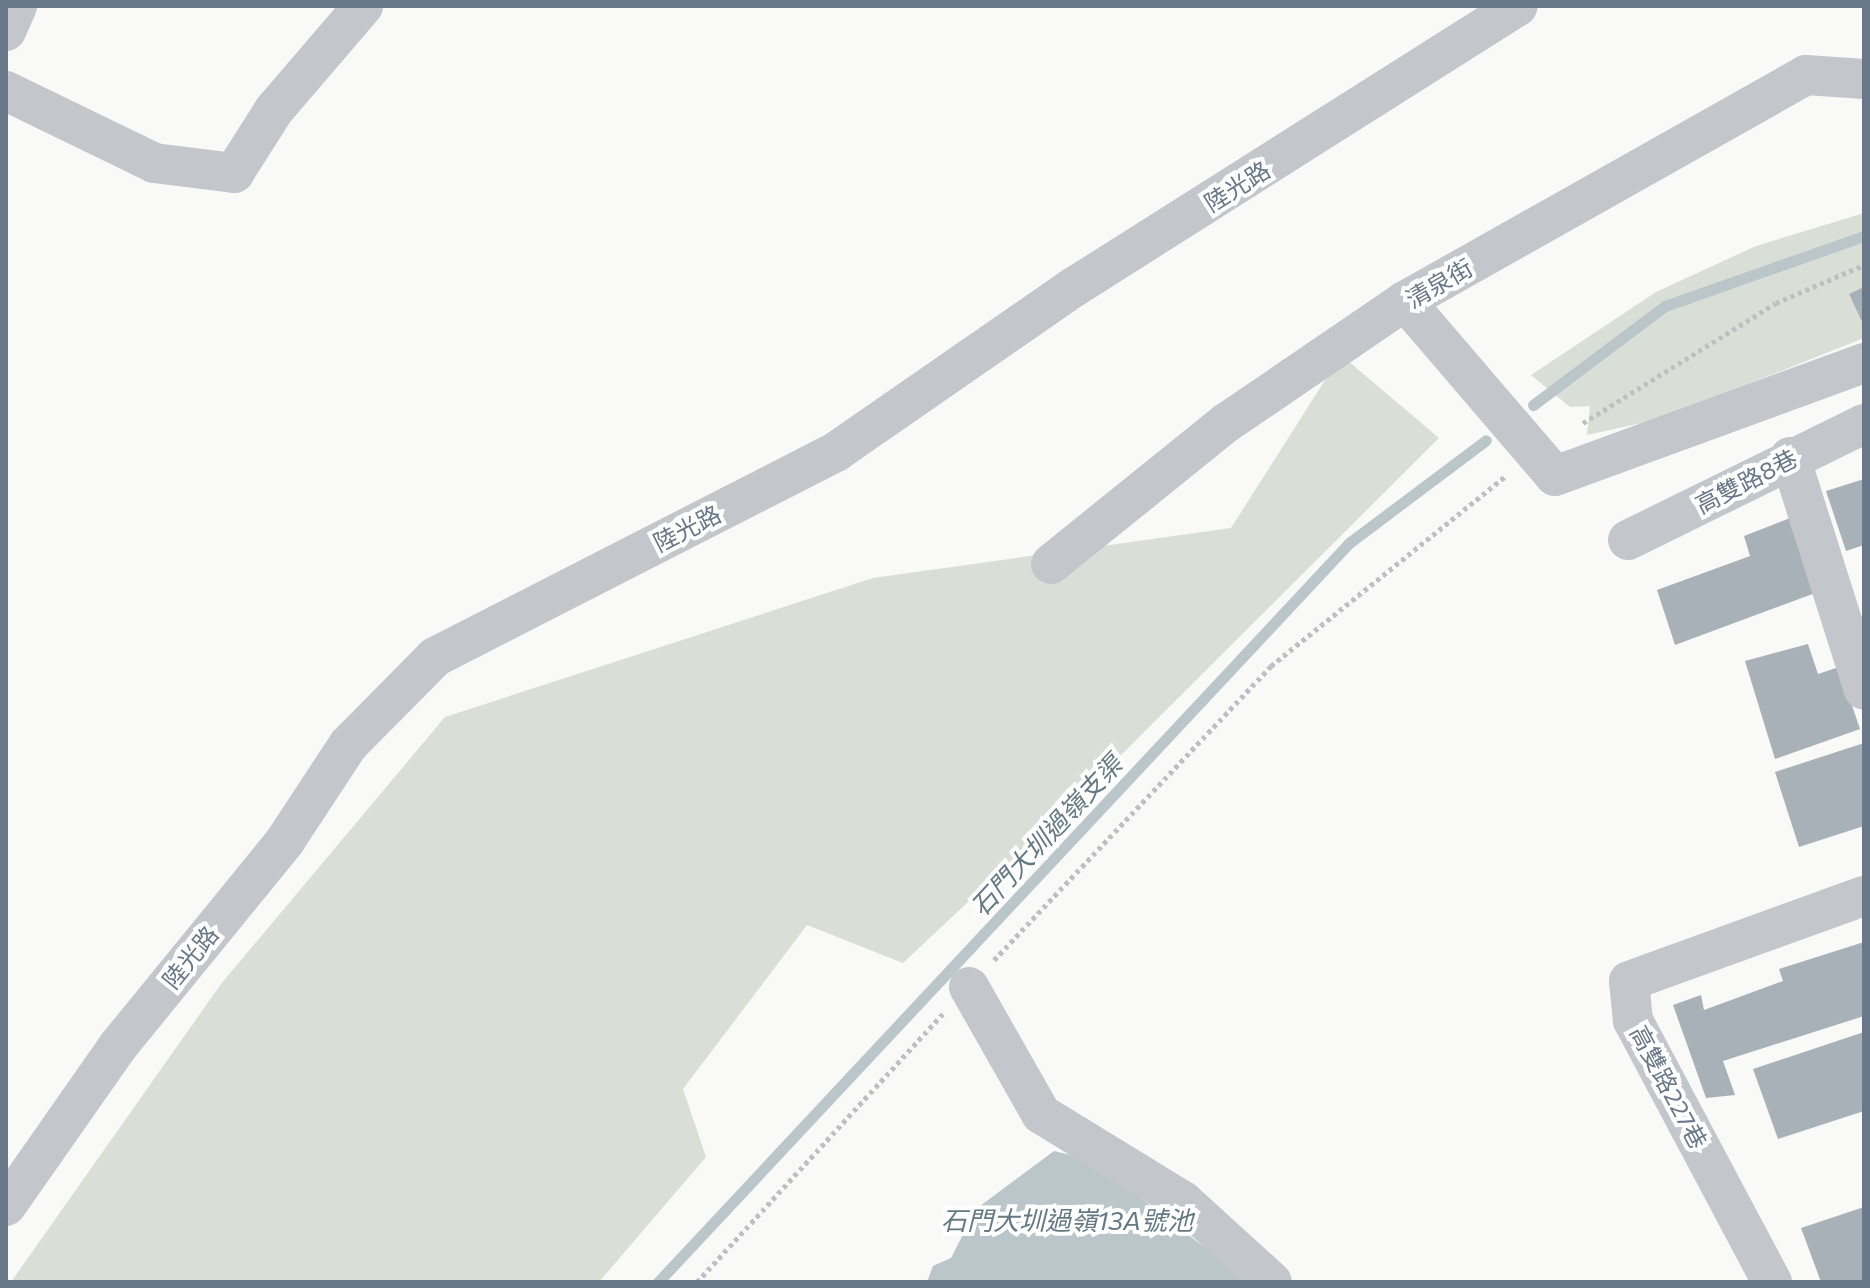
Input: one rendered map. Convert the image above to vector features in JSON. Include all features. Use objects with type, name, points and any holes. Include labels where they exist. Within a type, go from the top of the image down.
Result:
[{"type":"street","points":[[6,31],[17,6]]},
{"type":"street","points":[[6,91],[154,163],[234,173],[274,110],[363,6]]},
{"type":"street","name":"陸光路","points":[[6,1206],[118,1046],[285,841],[348,745],[435,657],[837,451],[1074,287],[1518,6]]},
{"type":"street","name":"清泉街","points":[[1051,564],[1226,423],[1405,301],[1806,75],[1864,79]]},
{"type":"street","points":[[1405,301],[1555,476],[1864,363]]},
{"type":"street","name":"高雙路8巷","points":[[1628,540],[1790,457],[1864,424]]},
{"type":"street","points":[[1790,457],[1864,690]]},
{"type":"street","name":"高雙路227巷","points":[[1772,1282],[1633,1021],[1629,981],[1864,896]]},
{"type":"street","points":[[969,987],[1041,1114],[1183,1201],[1272,1282]]},
{"type":"path","points":[[697,1282],[1271,666],[1534,453],[1776,303],[1864,265]]},
{"type":"shaded area","points":[[1864,213],[1864,338],[1660,419],[1587,435],[1590,406],[1570,407],[1531,375],[1656,292],[1756,246]]},
{"type":"shaded area","points":[[1341,355],[1439,438],[1065,811],[903,963],[807,925],[683,1089],[706,1157],[599,1282],[11,1282],[221,984],[445,717],[873,578],[1231,528]]},
{"type":"water","name":"石門大圳過嶺13A號池","points":[[1054,1151],[1092,1160],[1249,1282],[927,1282],[933,1266],[951,1258],[976,1209]]},
{"type":"building","points":[[1864,287],[1864,326],[1849,294]]},
{"type":"building","points":[[1864,479],[1864,545],[1846,551],[1826,491]]},
{"type":"building","points":[[1790,518],[1818,592],[1675,645],[1657,590],[1750,556],[1744,536]]},
{"type":"building","points":[[1808,644],[1818,674],[1839,667],[1860,729],[1775,759],[1745,661]]},
{"type":"building","points":[[1864,743],[1864,826],[1799,847],[1775,772]]},
{"type":"building","points":[[1864,942],[1864,1016],[1723,1061],[1735,1095],[1706,1098],[1673,1005],[1701,995],[1704,1010],[1783,981],[1779,969]]},
{"type":"building","points":[[1864,1032],[1864,1111],[1778,1139],[1753,1069]]},
{"type":"building","points":[[1864,1207],[1864,1282],[1821,1282],[1801,1228]]},
{"type":"waterway","name":"石門大圳過嶺支渠","points":[[1533,405],[1665,306],[1864,236]]},
{"type":"waterway","name":"石門大圳過嶺支渠","points":[[658,1282],[1349,543],[1486,440]]}]
